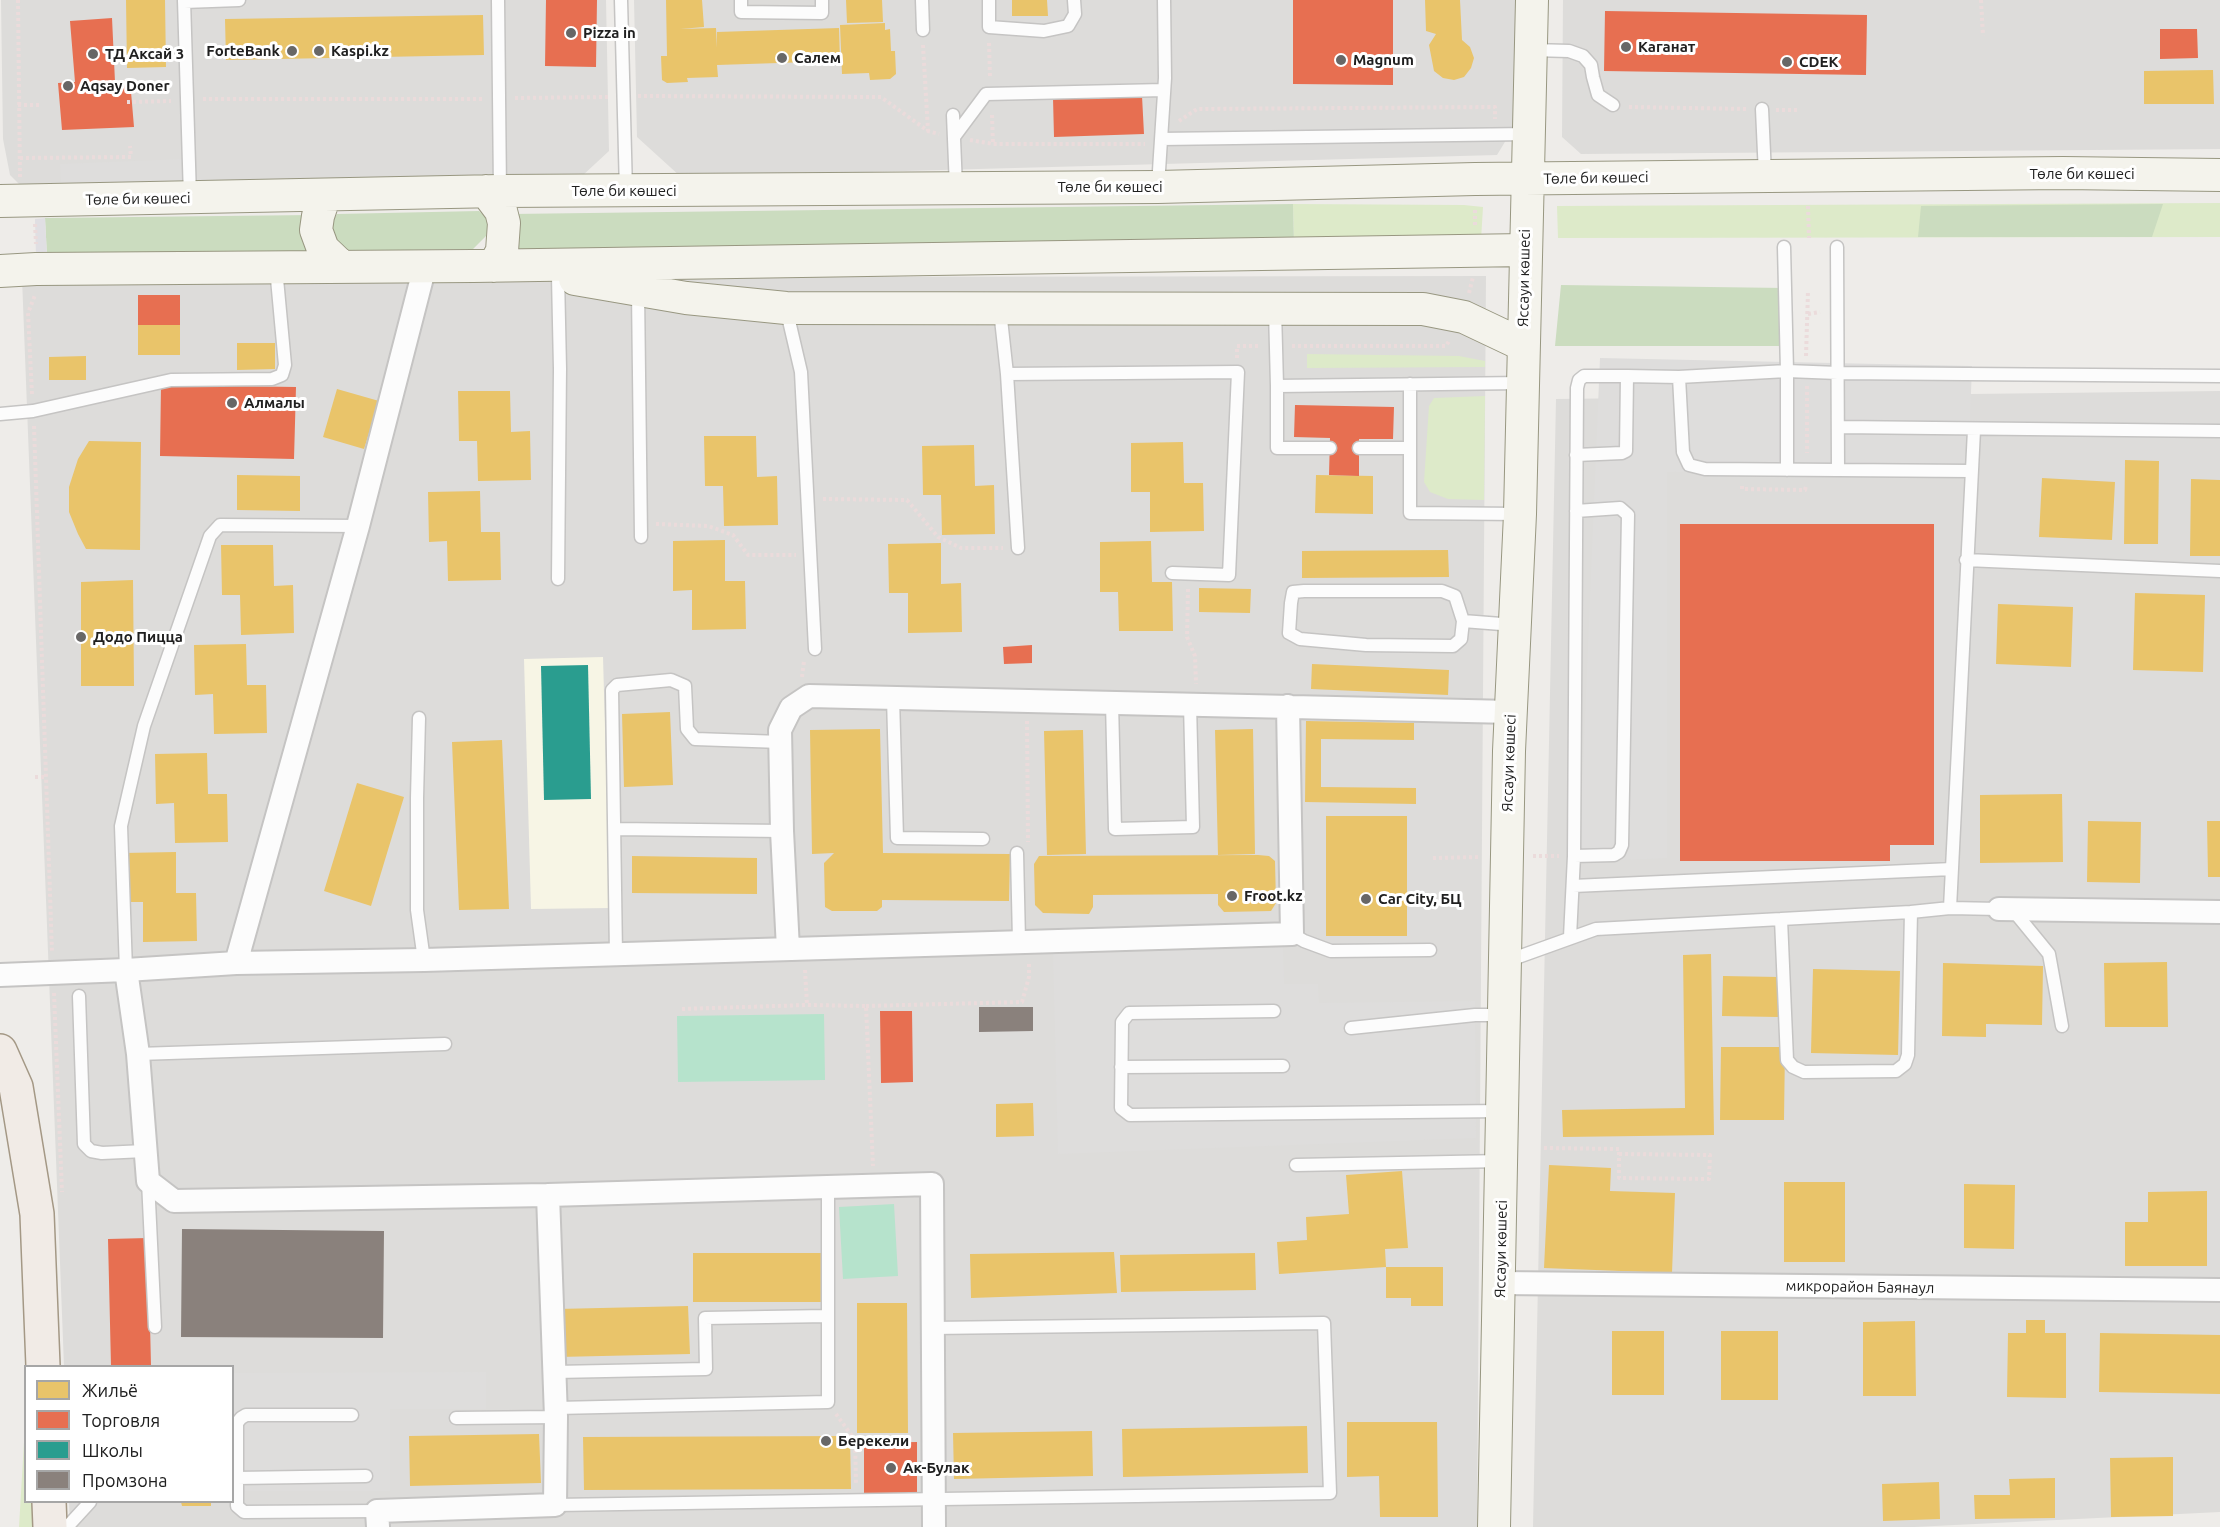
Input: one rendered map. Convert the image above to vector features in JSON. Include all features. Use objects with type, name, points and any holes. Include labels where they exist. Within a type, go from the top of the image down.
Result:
[{"type":"main road","name":"Яссауи көшесі","points":[[1494,1527],[1511,712],[1520,514],[1524,250],[1532,0]]},
{"type":"main road","name":"Төле би көшесі","points":[[0,201],[493,191],[1158,187],[1526,179],[2051,173],[2220,175]]},
{"type":"main road","points":[[484,266],[502,251],[504,223],[493,191]]},
{"type":"main road","points":[[325,195],[316,230],[323,249],[341,266]]},
{"type":"main road","points":[[0,271],[1524,250]]},
{"type":"main road","points":[[484,266],[686,298],[786,308],[1423,309],[1464,317],[1523,345]]},
{"type":"main road","points":[[0,1051],[16,1087],[37,1214],[43,1365]]},
{"type":"main road","points":[[49,1503],[50,1527]]},
{"type":"street","points":[[236,963],[358,526],[425,266]]},
{"type":"street","points":[[796,948],[782,831],[780,730],[791,708],[809,696],[893,698],[978,706],[1112,702],[1511,712]]},
{"type":"street","points":[[0,975],[236,963],[424,960],[1019,940],[1292,934],[1288,706]]},
{"type":"street","points":[[2006,909],[2220,912]]},
{"type":"street","points":[[126,970],[138,1054],[148,1181],[174,1201],[549,1195],[932,1184],[932,1498],[934,1527]]},
{"type":"street","points":[[377,1519],[555,1505],[556,1413],[549,1195]]},
{"type":"street","name":"микрорайон Баянаул","points":[[1500,1283],[2220,1290]]},
{"type":"lane","points":[[190,198],[184,1],[239,0]]},
{"type":"lane","points":[[493,191],[499,99],[498,0]]},
{"type":"lane","points":[[621,0],[626,191]]},
{"type":"lane","points":[[741,0],[741,12],[822,13],[822,0]]},
{"type":"lane","points":[[922,0],[923,30]]},
{"type":"lane","points":[[989,0],[989,27],[1044,32],[1068,26],[1075,14],[1074,0]]},
{"type":"lane","points":[[1158,187],[1164,90],[1164,0]]},
{"type":"lane","points":[[1531,50],[1569,51],[1583,56],[1591,65],[1598,94],[1613,105]]},
{"type":"lane","points":[[954,137],[986,94],[1164,90]]},
{"type":"lane","points":[[1762,109],[1765,177]]},
{"type":"lane","points":[[953,115],[956,189]]},
{"type":"lane","points":[[1161,136],[1529,134]]},
{"type":"lane","points":[[1784,247],[1787,470]]},
{"type":"lane","points":[[1837,247],[1838,470]]},
{"type":"lane","points":[[0,414],[33,411],[171,380],[272,379],[282,375],[285,366],[276,267]]},
{"type":"lane","points":[[558,276],[560,369],[558,579]]},
{"type":"lane","points":[[638,289],[641,537]]},
{"type":"lane","points":[[786,308],[801,372],[815,649]]},
{"type":"lane","points":[[1000,309],[1007,374],[1018,548]]},
{"type":"lane","points":[[1275,309],[1277,448],[1329,448]]},
{"type":"lane","points":[[1570,937],[1574,856],[1576,455],[1579,380],[1584,376],[1680,377],[1787,371],[2220,376]]},
{"type":"lane","points":[[1007,374],[1238,372],[1229,575],[1172,573]]},
{"type":"lane","points":[[1576,455],[1626,451],[1627,376]]},
{"type":"lane","points":[[1680,377],[1683,452],[1689,465],[1704,470],[1971,471]]},
{"type":"lane","points":[[1277,386],[1522,383]]},
{"type":"lane","points":[[1410,384],[1410,513],[1520,514]]},
{"type":"lane","points":[[1838,427],[2220,431]]},
{"type":"lane","points":[[1950,908],[1974,430]]},
{"type":"lane","points":[[1359,448],[1410,448]]},
{"type":"lane","points":[[1574,856],[1614,855],[1619,852],[1622,844],[1628,515],[1620,508],[1576,511]]},
{"type":"lane","points":[[126,970],[121,826],[144,726],[210,536],[220,525],[358,526]]},
{"type":"lane","points":[[1966,560],[2220,571]]},
{"type":"lane","points":[[1304,591],[1442,591],[1455,596],[1463,621],[1461,639],[1453,646],[1366,645],[1300,639],[1289,633],[1293,592],[1304,591]]},
{"type":"lane","points":[[1463,621],[1515,625]]},
{"type":"lane","points":[[616,954],[612,690],[617,685],[671,680],[686,686],[687,729],[695,739],[781,742]]},
{"type":"lane","points":[[893,698],[897,838],[983,839]]},
{"type":"lane","points":[[1112,702],[1115,829],[1193,827],[1193,704]]},
{"type":"lane","points":[[419,718],[417,910],[424,960]]},
{"type":"lane","points":[[615,829],[782,831]]},
{"type":"lane","points":[[1017,853],[1019,940]]},
{"type":"lane","points":[[1573,886],[1952,869]]},
{"type":"lane","points":[[1505,961],[1596,928],[1950,908],[2006,909],[2049,954],[2062,1026]]},
{"type":"lane","points":[[1781,919],[1787,1060],[1793,1067],[1804,1072],[1896,1071],[1905,1064],[1908,1055],[1911,912]]},
{"type":"lane","points":[[1292,934],[1330,951],[1430,950]]},
{"type":"lane","points":[[79,996],[84,1144],[91,1151],[102,1153],[146,1152]]},
{"type":"lane","points":[[1274,1011],[1129,1013],[1122,1022],[1121,1108],[1130,1115],[1503,1111]]},
{"type":"lane","points":[[1351,1028],[1475,1015],[1505,1015]]},
{"type":"lane","points":[[138,1054],[445,1044]]},
{"type":"lane","points":[[1121,1067],[1283,1066]]},
{"type":"lane","points":[[1296,1165],[1502,1161]]},
{"type":"lane","points":[[148,1181],[155,1327]]},
{"type":"lane","points":[[456,1418],[828,1402],[828,1187]]},
{"type":"lane","points":[[555,1372],[706,1369],[705,1318],[828,1316]]},
{"type":"lane","points":[[555,1505],[1330,1492],[1324,1323],[932,1328]]},
{"type":"lane","points":[[352,1415],[246,1415],[237,1423],[237,1506],[244,1512],[377,1519]]},
{"type":"lane","points":[[237,1478],[366,1476]]},
{"type":"lane","points":[[68,1527],[89,1503]]},
{"type":"path","points":[[18,0],[20,180],[27,182]]},
{"type":"path","points":[[1981,0],[1983,36]]},
{"type":"path","points":[[923,30],[928,131]]},
{"type":"path","points":[[127,102],[881,97],[928,131],[954,137],[993,144],[1144,145],[1161,136],[1197,109],[1494,107],[1496,134]]},
{"type":"path","points":[[18,105],[41,105]]},
{"type":"path","points":[[1613,105],[1799,110]]},
{"type":"path","points":[[20,158],[131,158],[130,146]]},
{"type":"path","points":[[1808,206],[1809,238]]},
{"type":"path","points":[[35,219],[36,247]]},
{"type":"path","points":[[1238,372],[1237,346],[1446,346],[1464,317],[1473,276]]},
{"type":"path","points":[[36,291],[28,313],[63,1199]]},
{"type":"path","points":[[1805,363],[1808,291]]},
{"type":"path","points":[[1808,314],[1820,312]]},
{"type":"path","points":[[1807,379],[1808,461]]},
{"type":"path","points":[[808,499],[907,500],[938,537],[962,548],[1018,548]]},
{"type":"path","points":[[640,524],[708,526],[733,535],[748,555],[804,555]]},
{"type":"path","points":[[1193,704],[1195,656],[1187,637],[1187,590],[1201,574]]},
{"type":"path","points":[[35,777],[46,777]]},
{"type":"path","points":[[796,948],[807,1005]]},
{"type":"path","points":[[682,1009],[807,1005],[866,1006],[874,1185]]},
{"type":"path","points":[[1544,1148],[1619,1149],[1619,1154],[1619,1178],[1709,1179],[1710,1155],[1619,1154]]},
{"type":"path","points":[[828,1402],[855,1440],[857,1500]]},
{"type":"path","points":[[855,1440],[932,1438]]},
{"type":"shaded area","points":[[1,0],[606,0],[609,151],[582,176],[35,200],[10,175],[3,139]]},
{"type":"shaded area","points":[[634,0],[1520,0],[1517,122],[1497,155],[681,177],[637,137]]},
{"type":"shaded area","points":[[1563,0],[2220,0],[2220,149],[1581,154],[1562,137]]},
{"type":"shaded area","points":[[183,159],[184,181],[61,185],[60,164]]},
{"type":"shaded area","points":[[45,218],[47,256],[36,256],[35,219]]},
{"type":"shaded area","points":[[1486,276],[1477,1527],[70,1527],[69,1503],[234,1503],[234,1365],[64,1365],[22,278]]},
{"type":"shaded area","points":[[1600,358],[1972,366],[1968,471],[1667,472],[1667,858],[1579,862]]},
{"type":"shaded area","points":[[2220,391],[2220,1512],[1914,1527],[1533,1527],[1556,399]]},
{"type":"shaded area","points":[[603,657],[610,908],[531,909],[524,659]]},
{"type":"shaded area","points":[[1283,947],[1284,984],[1318,984],[1319,1003],[1475,1001],[1476,1138],[1058,1154],[1053,952]]},
{"type":"shaded area","points":[[486,1372],[486,1409],[390,1409],[390,1491],[234,1491],[234,1373]]},
{"type":"green space","points":[[2220,203],[2220,237],[1558,238],[1557,206]]},
{"type":"green space","points":[[1293,204],[1483,207],[1481,240],[1294,243]]},
{"type":"green space","points":[[1293,204],[1294,243],[512,250],[519,241],[519,231],[511,214]]},
{"type":"green space","points":[[2163,204],[2152,237],[1918,237],[1921,206]]},
{"type":"green space","points":[[479,211],[488,219],[488,228],[486,236],[473,249],[342,251],[334,248],[331,224],[337,214]]},
{"type":"green space","points":[[311,215],[309,252],[47,256],[45,218]]},
{"type":"green space","points":[[1561,285],[1785,288],[1786,346],[1555,346]]},
{"type":"green space","points":[[1307,354],[1459,356],[1485,361],[1485,367],[1307,368]]},
{"type":"green space","points":[[1485,396],[1484,500],[1448,499],[1430,492],[1424,482],[1429,406],[1434,398]]},
{"type":"green space","points":[[824,1014],[825,1080],[678,1082],[677,1016]]},
{"type":"green space","points":[[894,1204],[898,1276],[843,1279],[839,1207]]},
{"type":"green space","points":[[24,1442],[24,1503],[40,1503],[41,1527],[19,1527]]},
{"type":"building: Жильё","points":[[126,0],[165,0],[166,67],[127,68]]},
{"type":"building: Жильё","points":[[666,0],[702,0],[704,27],[680,29],[716,28],[717,48],[717,32],[839,28],[840,61],[717,65],[718,77],[687,78],[688,82],[667,83],[662,80],[661,56],[667,56]]},
{"type":"building: Жильё","points":[[846,0],[882,0],[883,22],[847,23]]},
{"type":"building: Жильё","points":[[1012,0],[1047,0],[1048,16],[1012,16]]},
{"type":"building: Жильё","points":[[1425,0],[1460,0],[1462,40],[1470,47],[1474,58],[1471,68],[1464,77],[1454,80],[1443,78],[1434,71],[1429,45],[1436,34],[1426,31]]},
{"type":"building: Жильё","points":[[483,15],[484,55],[226,60],[225,19]]},
{"type":"building: Жильё","points":[[885,23],[885,30],[890,29],[891,51],[895,51],[896,74],[890,79],[870,80],[869,73],[842,74],[840,25]]},
{"type":"building: Жильё","points":[[2213,70],[2214,104],[2144,104],[2144,71]]},
{"type":"building: Жильё","points":[[138,325],[180,325],[180,355],[138,355]]},
{"type":"building: Жильё","points":[[237,343],[275,343],[275,369],[237,370]]},
{"type":"building: Жильё","points":[[86,356],[86,380],[49,380],[49,357]]},
{"type":"building: Жильё","points":[[337,389],[379,401],[364,449],[323,437]]},
{"type":"building: Жильё","points":[[458,391],[510,391],[511,432],[530,431],[531,480],[478,481],[477,441],[459,441]]},
{"type":"building: Жильё","points":[[704,436],[756,436],[757,477],[777,476],[778,525],[724,526],[723,486],[705,486]]},
{"type":"building: Жильё","points":[[89,441],[141,442],[140,550],[86,549],[78,534],[69,512],[69,487],[78,459]]},
{"type":"building: Жильё","points":[[1183,442],[1184,483],[1203,483],[1204,531],[1150,532],[1150,492],[1131,492],[1131,443]]},
{"type":"building: Жильё","points":[[974,445],[975,486],[994,485],[995,534],[942,535],[941,495],[923,495],[922,446]]},
{"type":"building: Жильё","points":[[2125,460],[2159,461],[2158,544],[2124,544]]},
{"type":"building: Жильё","points":[[237,475],[300,476],[300,511],[237,510]]},
{"type":"building: Жильё","points":[[1316,475],[1373,476],[1373,514],[1315,513]]},
{"type":"building: Жильё","points":[[2042,478],[2115,482],[2112,540],[2039,537]]},
{"type":"building: Жильё","points":[[2191,479],[2220,480],[2220,556],[2190,556]]},
{"type":"building: Жильё","points":[[480,491],[481,532],[500,532],[501,580],[448,581],[447,541],[429,542],[428,492]]},
{"type":"building: Жильё","points":[[725,540],[725,581],[745,581],[746,629],[692,630],[692,590],[673,591],[673,541]]},
{"type":"building: Жильё","points":[[1151,541],[1152,582],[1172,582],[1173,631],[1119,631],[1118,592],[1100,592],[1100,542]]},
{"type":"building: Жильё","points":[[941,543],[941,584],[961,583],[962,632],[908,633],[908,593],[889,593],[888,544]]},
{"type":"building: Жильё","points":[[221,545],[273,545],[274,586],[293,585],[294,633],[241,635],[240,595],[222,595]]},
{"type":"building: Жильё","points":[[1448,550],[1449,577],[1302,578],[1302,551]]},
{"type":"building: Жильё","points":[[133,580],[134,686],[81,686],[81,582]]},
{"type":"building: Жильё","points":[[1199,588],[1251,589],[1250,613],[1199,612]]},
{"type":"building: Жильё","points":[[2135,593],[2205,595],[2203,672],[2133,670]]},
{"type":"building: Жильё","points":[[1998,604],[2073,607],[2071,667],[1996,664]]},
{"type":"building: Жильё","points":[[246,644],[247,685],[266,685],[267,733],[214,734],[213,694],[195,695],[194,645]]},
{"type":"building: Жильё","points":[[1312,664],[1449,670],[1448,695],[1311,689]]},
{"type":"building: Жильё","points":[[670,712],[673,785],[624,787],[622,714]]},
{"type":"building: Жильё","points":[[1306,721],[1414,723],[1414,740],[1321,739],[1321,787],[1416,788],[1416,804],[1305,802]]},
{"type":"building: Жильё","points":[[880,729],[883,853],[1010,854],[1009,901],[882,900],[882,907],[877,911],[832,911],[825,907],[824,863],[834,853],[812,854],[810,730]]},
{"type":"building: Жильё","points":[[1253,729],[1255,854],[1218,855],[1215,730]]},
{"type":"building: Жильё","points":[[1083,730],[1086,854],[1047,855],[1044,731]]},
{"type":"building: Жильё","points":[[502,740],[509,909],[459,910],[452,742]]},
{"type":"building: Жильё","points":[[207,753],[208,794],[227,794],[228,842],[175,843],[174,803],[156,804],[155,754]]},
{"type":"building: Жильё","points":[[357,783],[404,797],[371,906],[324,891]]},
{"type":"building: Жильё","points":[[2062,794],[2063,862],[1980,863],[1980,795]]},
{"type":"building: Жильё","name":"Car City, БЦ","points":[[1326,816],[1407,816],[1407,936],[1326,936]]},
{"type":"building: Жильё","points":[[2088,821],[2141,822],[2140,883],[2087,882]]},
{"type":"building: Жильё","points":[[2207,821],[2220,821],[2220,877],[2208,877]]},
{"type":"building: Жильё","points":[[176,852],[176,893],[196,893],[197,941],[143,942],[143,902],[124,902],[123,853]]},
{"type":"building: Жильё","points":[[632,856],[757,858],[757,894],[632,893]]},
{"type":"building: Жильё","points":[[1039,856],[1269,856],[1275,861],[1276,903],[1271,911],[1224,912],[1218,905],[1218,894],[1093,895],[1093,907],[1089,914],[1043,913],[1035,905],[1034,864]]},
{"type":"building: Жильё","points":[[1711,954],[1714,1135],[1563,1137],[1562,1110],[1685,1108],[1683,955]]},
{"type":"building: Жильё","points":[[2167,962],[2168,1027],[2105,1027],[2104,963]]},
{"type":"building: Жильё","points":[[1943,963],[2043,966],[2042,1025],[1986,1024],[1986,1037],[1942,1036]]},
{"type":"building: Жильё","points":[[1813,969],[1900,971],[1898,1055],[1811,1053]]},
{"type":"building: Жильё","points":[[1723,976],[1779,977],[1778,1017],[1722,1016]]},
{"type":"building: Жильё","points":[[1721,1047],[1785,1047],[1784,1120],[1720,1120]]},
{"type":"building: Жильё","points":[[1033,1103],[1034,1136],[996,1137],[996,1104]]},
{"type":"building: Жильё","points":[[1549,1165],[1611,1168],[1610,1191],[1675,1193],[1672,1273],[1544,1268]]},
{"type":"building: Жильё","points":[[1402,1171],[1408,1248],[1385,1249],[1386,1267],[1279,1274],[1277,1242],[1307,1240],[1306,1217],[1349,1214],[1346,1175]]},
{"type":"building: Жильё","points":[[1784,1182],[1845,1182],[1845,1262],[1784,1262]]},
{"type":"building: Жильё","points":[[1964,1184],[2015,1185],[2014,1249],[1964,1248]]},
{"type":"building: Жильё","points":[[2207,1191],[2207,1266],[2125,1266],[2125,1222],[2148,1222],[2148,1192]]},
{"type":"building: Жильё","points":[[1114,1252],[1117,1293],[971,1298],[970,1254]]},
{"type":"building: Жильё","points":[[693,1253],[822,1253],[823,1302],[693,1302]]},
{"type":"building: Жильё","points":[[1255,1253],[1256,1290],[1121,1292],[1120,1255]]},
{"type":"building: Жильё","points":[[1386,1267],[1443,1267],[1443,1306],[1411,1306],[1411,1298],[1386,1298]]},
{"type":"building: Жильё","points":[[857,1303],[907,1303],[908,1433],[857,1433]]},
{"type":"building: Жильё","points":[[688,1306],[690,1354],[558,1357],[557,1309]]},
{"type":"building: Жильё","points":[[2026,1320],[2045,1320],[2045,1333],[2066,1333],[2066,1398],[2007,1397],[2008,1333],[2026,1333]]},
{"type":"building: Жильё","points":[[1915,1321],[1916,1396],[1863,1396],[1863,1322]]},
{"type":"building: Жильё","points":[[1612,1331],[1664,1331],[1664,1395],[1612,1395]]},
{"type":"building: Жильё","points":[[1721,1331],[1778,1331],[1778,1400],[1721,1400]]},
{"type":"building: Жильё","points":[[2100,1333],[2220,1335],[2220,1394],[2099,1392]]},
{"type":"building: Жильё","points":[[1347,1422],[1437,1422],[1438,1517],[1380,1517],[1379,1476],[1347,1477]]},
{"type":"building: Жильё","points":[[1307,1426],[1308,1473],[1123,1477],[1122,1429]]},
{"type":"building: Жильё","points":[[1092,1431],[1093,1476],[954,1479],[953,1433]]},
{"type":"building: Жильё","points":[[539,1434],[541,1483],[410,1486],[409,1436]]},
{"type":"building: Жильё","points":[[850,1436],[851,1489],[584,1490],[583,1437]]},
{"type":"building: Жильё","points":[[2173,1457],[2173,1516],[2111,1517],[2110,1458]]},
{"type":"building: Жильё","points":[[2055,1478],[2055,1518],[1975,1519],[1974,1495],[2010,1495],[2009,1479]]},
{"type":"building: Жильё","points":[[1939,1482],[1940,1519],[1883,1521],[1882,1484]]},
{"type":"building: Жильё","points":[[181,1503],[211,1503],[211,1506],[182,1506]]},
{"type":"building: Торговля","name":"Pizza in","points":[[546,0],[597,0],[596,67],[545,66]]},
{"type":"building: Торговля","points":[[1293,0],[1393,0],[1393,85],[1293,84]]},
{"type":"building: Торговля","points":[[1605,11],[1867,15],[1866,75],[1604,71]]},
{"type":"building: Торговля","points":[[112,18],[115,82],[130,80],[134,127],[62,130],[58,83],[75,82],[70,21]]},
{"type":"building: Торговля","points":[[2160,29],[2197,29],[2198,58],[2160,59]]},
{"type":"building: Торговля","points":[[1142,96],[1144,134],[1054,137],[1053,98]]},
{"type":"building: Торговля","points":[[138,295],[180,295],[180,325],[138,325]]},
{"type":"building: Торговля","points":[[161,385],[296,387],[294,459],[160,456]]},
{"type":"building: Торговля","points":[[1295,405],[1394,407],[1393,439],[1359,439],[1359,476],[1329,475],[1330,438],[1294,437]]},
{"type":"building: Торговля","points":[[1680,524],[1934,524],[1934,845],[1890,845],[1890,861],[1680,861]]},
{"type":"building: Торговля","points":[[1032,645],[1032,663],[1004,664],[1003,647]]},
{"type":"building: Торговля","points":[[880,1011],[912,1011],[913,1082],[881,1083]]},
{"type":"building: Торговля","points":[[148,1238],[151,1365],[111,1365],[108,1239]]},
{"type":"building: Торговля","name":"Ак-Булак","points":[[917,1442],[917,1493],[864,1493],[864,1443]]},
{"type":"building: Школы","points":[[588,665],[591,799],[544,800],[541,666]]},
{"type":"building: Промзона","points":[[979,1007],[1033,1007],[1033,1031],[979,1032]]},
{"type":"building: Промзона","points":[[182,1229],[384,1231],[383,1338],[181,1337]]},
{"type":"place","name":"Pizza in","points":[[571,33]]},
{"type":"place","name":"Каганат","points":[[1626,47]]},
{"type":"place","name":"ForteBank","points":[[292,51]]},
{"type":"place","name":"Kaspi.kz","points":[[319,51]]},
{"type":"place","name":"ТД Аксай 3","points":[[93,54]]},
{"type":"place","name":"Салем","points":[[782,58]]},
{"type":"place","name":"Magnum","points":[[1341,60]]},
{"type":"place","name":"CDEK","points":[[1787,62]]},
{"type":"place","name":"Aqsay Doner","points":[[68,86]]},
{"type":"place","name":"Алмалы","points":[[232,403]]},
{"type":"place","name":"Додо Пицца","points":[[81,637]]},
{"type":"place","name":"Froot.kz","points":[[1232,896]]},
{"type":"place","name":"Car City, БЦ","points":[[1366,899]]},
{"type":"place","name":"Берекели","points":[[826,1441]]},
{"type":"place","name":"Ак-Булак","points":[[891,1468]]}]
